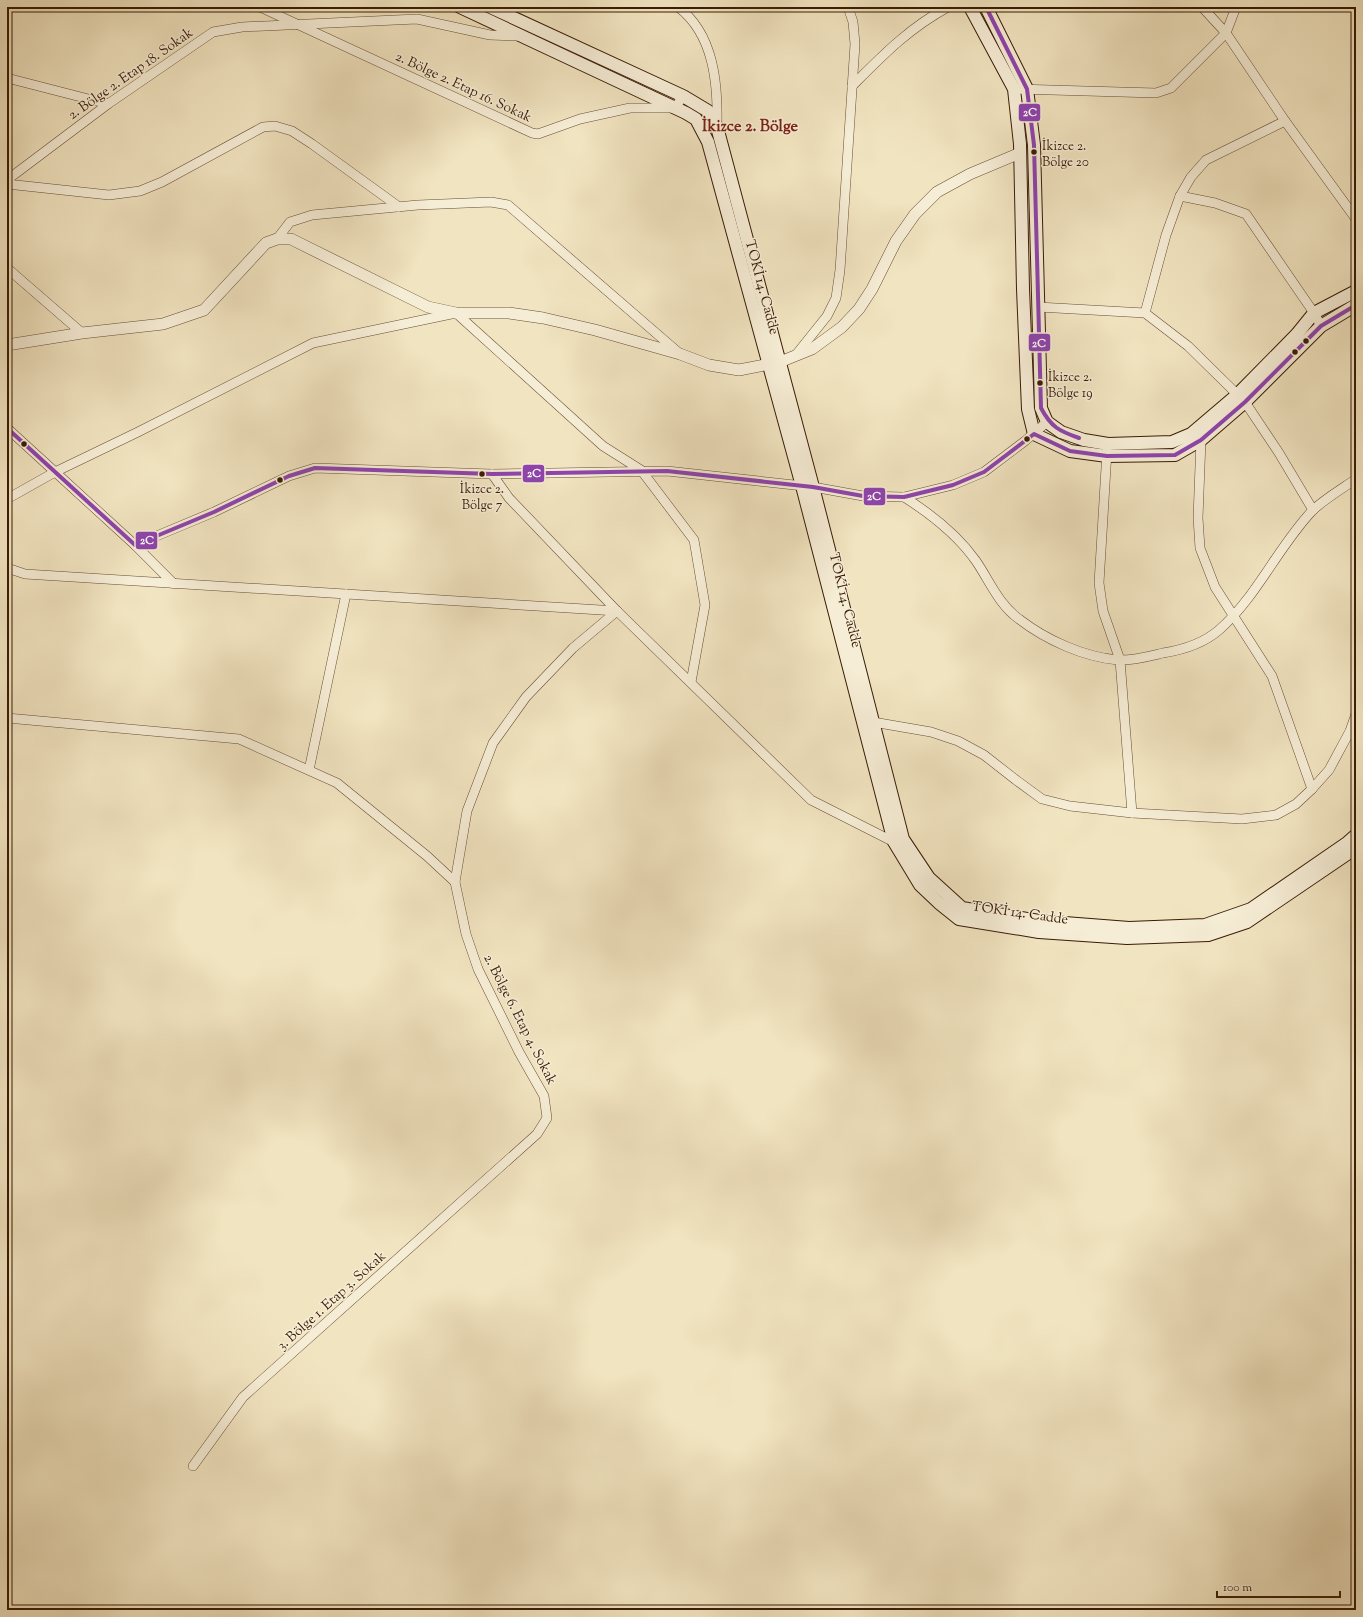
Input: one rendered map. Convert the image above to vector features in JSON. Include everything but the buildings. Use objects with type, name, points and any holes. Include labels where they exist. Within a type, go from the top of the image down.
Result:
[{"type":"main road","name":"TOKİ 14. Cadde","points":[[460,7],[696,119],[708,142],[774,363],[873,722],[903,839],[929,878],[962,908],[1039,921],[1129,928],[1205,925],[1251,909],[1352,848]]},
{"type":"main road","name":"TOKİ 14. Cadde","points":[[490,7],[683,96],[708,110],[716,127],[774,363]]},
{"type":"main road","points":[[970,7],[1014,89],[1020,153],[1022,289],[1028,409],[1034,434],[1070,451],[1107,450],[1175,454],[1201,440],[1242,398],[1321,326],[1356,304]]},
{"type":"main road","points":[[986,7],[1027,89],[1034,145],[1041,408],[1047,422],[1061,432],[1107,450],[1172,442],[1191,434],[1242,398],[1314,313],[1356,290]]},
{"type":"main road","name":"TOKİ 14. Cadde","points":[[808,487],[870,753],[894,842],[920,885],[959,919],[1039,932],[1127,938],[1208,935],[1247,922],[1352,848]]},
{"type":"main road","points":[[1352,848],[1356,835]]},
{"type":"street","name":"2. Bölge 2. Etap 16. Sokak","points":[[260,7],[532,133],[538,134],[580,119],[630,108],[675,108]]},
{"type":"street","points":[[678,7],[688,15],[701,30],[708,48],[715,77],[718,102],[716,127]]},
{"type":"street","points":[[795,356],[827,316],[836,298],[840,270],[855,44],[853,22],[848,7]]},
{"type":"street","points":[[852,86],[913,28],[948,7]]},
{"type":"street","points":[[1202,7],[1226,33],[1285,121],[1356,218]]},
{"type":"street","points":[[1014,89],[1156,92],[1171,88],[1226,33],[1236,7]]},
{"type":"street","name":"2. Bölge 2. Etap 18. Sokak","points":[[7,180],[108,104],[212,32],[242,27],[417,18],[490,35],[521,36]]},
{"type":"street","points":[[7,78],[108,104]]},
{"type":"street","points":[[675,108],[683,96]]},
{"type":"street","points":[[1145,312],[1166,235],[1180,196],[1191,177],[1206,160],[1285,121]]},
{"type":"street","points":[[7,184],[109,195],[140,191],[162,182],[263,127],[275,126],[292,130],[399,207]]},
{"type":"street","points":[[7,499],[56,472],[313,343],[456,313],[509,313],[544,318],[595,330],[680,354],[710,365],[739,370],[774,363],[795,356],[812,349],[842,327],[859,309],[872,290],[896,241],[915,214],[937,192],[977,171],[1020,153]]},
{"type":"street","points":[[1180,196],[1215,203],[1246,214],[1314,313],[1321,326]]},
{"type":"street","points":[[277,239],[290,222],[312,215],[399,207],[491,202],[508,205],[680,354]]},
{"type":"street","points":[[7,344],[82,333],[163,324],[204,310],[266,243],[277,239],[291,239],[428,307],[456,313],[603,446],[641,470],[694,540],[704,605],[691,682]]},
{"type":"street","points":[[7,268],[82,333]]},
{"type":"street","points":[[1038,307],[1145,312],[1188,346],[1242,398],[1279,453],[1313,510]]},
{"type":"street","points":[[135,545],[214,512],[288,476],[315,468],[492,474],[641,470],[667,471],[808,487],[863,496],[904,497],[953,484],[984,472],[1034,434],[1047,422]]},
{"type":"street","points":[[7,428],[135,545],[174,584]]},
{"type":"street","points":[[1201,440],[1198,518],[1200,548],[1215,587],[1232,616],[1253,644],[1272,676],[1312,789]]},
{"type":"street","points":[[1107,450],[1099,583],[1103,611],[1120,660],[1132,813]]},
{"type":"street","points":[[492,474],[509,498],[617,611],[811,800],[894,842]]},
{"type":"street","points":[[904,497],[926,511],[946,527],[975,560],[999,598],[1017,618],[1052,641],[1098,656],[1120,660],[1174,651],[1194,645],[1218,631],[1268,572],[1288,541],[1313,510],[1356,479]]},
{"type":"street","points":[[7,568],[25,574],[617,611]]},
{"type":"street","points":[[309,770],[346,594]]},
{"type":"street","name":"2. Bölge 6. Etap 4. Sokak","points":[[501,1167],[537,1134],[546,1118],[544,1096],[519,1052],[478,969],[466,934],[455,882],[467,811],[493,743],[526,697],[573,648],[617,611]]},
{"type":"street","points":[[873,722],[931,732],[958,741],[984,755],[1042,798],[1070,806],[1132,813],[1242,819],[1276,815],[1296,804],[1329,770],[1350,731],[1356,714]]},
{"type":"street","points":[[7,718],[239,739],[337,783],[427,856],[455,882]]},
{"type":"street","name":"3. Bölge 1. Etap 3. Sokak","points":[[193,1466],[243,1397],[501,1167]]},
{"type":"transit line","name":"2C","points":[[986,7],[1027,89],[1034,145],[1041,408],[1048,420],[1056,428],[1079,438]]},
{"type":"transit line","name":"2C","points":[[7,428],[135,545],[214,512],[289,476],[315,468],[492,474],[667,471],[813,487],[863,496],[904,497],[953,485],[984,472],[1034,434],[1070,451],[1107,456],[1175,455],[1201,440],[1245,402],[1321,326],[1356,305]]},
{"type":"place","name":"İkizce 2. Bölge 20","points":[[1034,152]]},
{"type":"place","name":"İkizce 2. Bölge 19","points":[[1040,383]]},
{"type":"place","name":"İkizce 2. Bölge 7","points":[[482,474]]},
{"type":"district","name":"İkizce 2. Bölge","points":[[750,125]]}]
